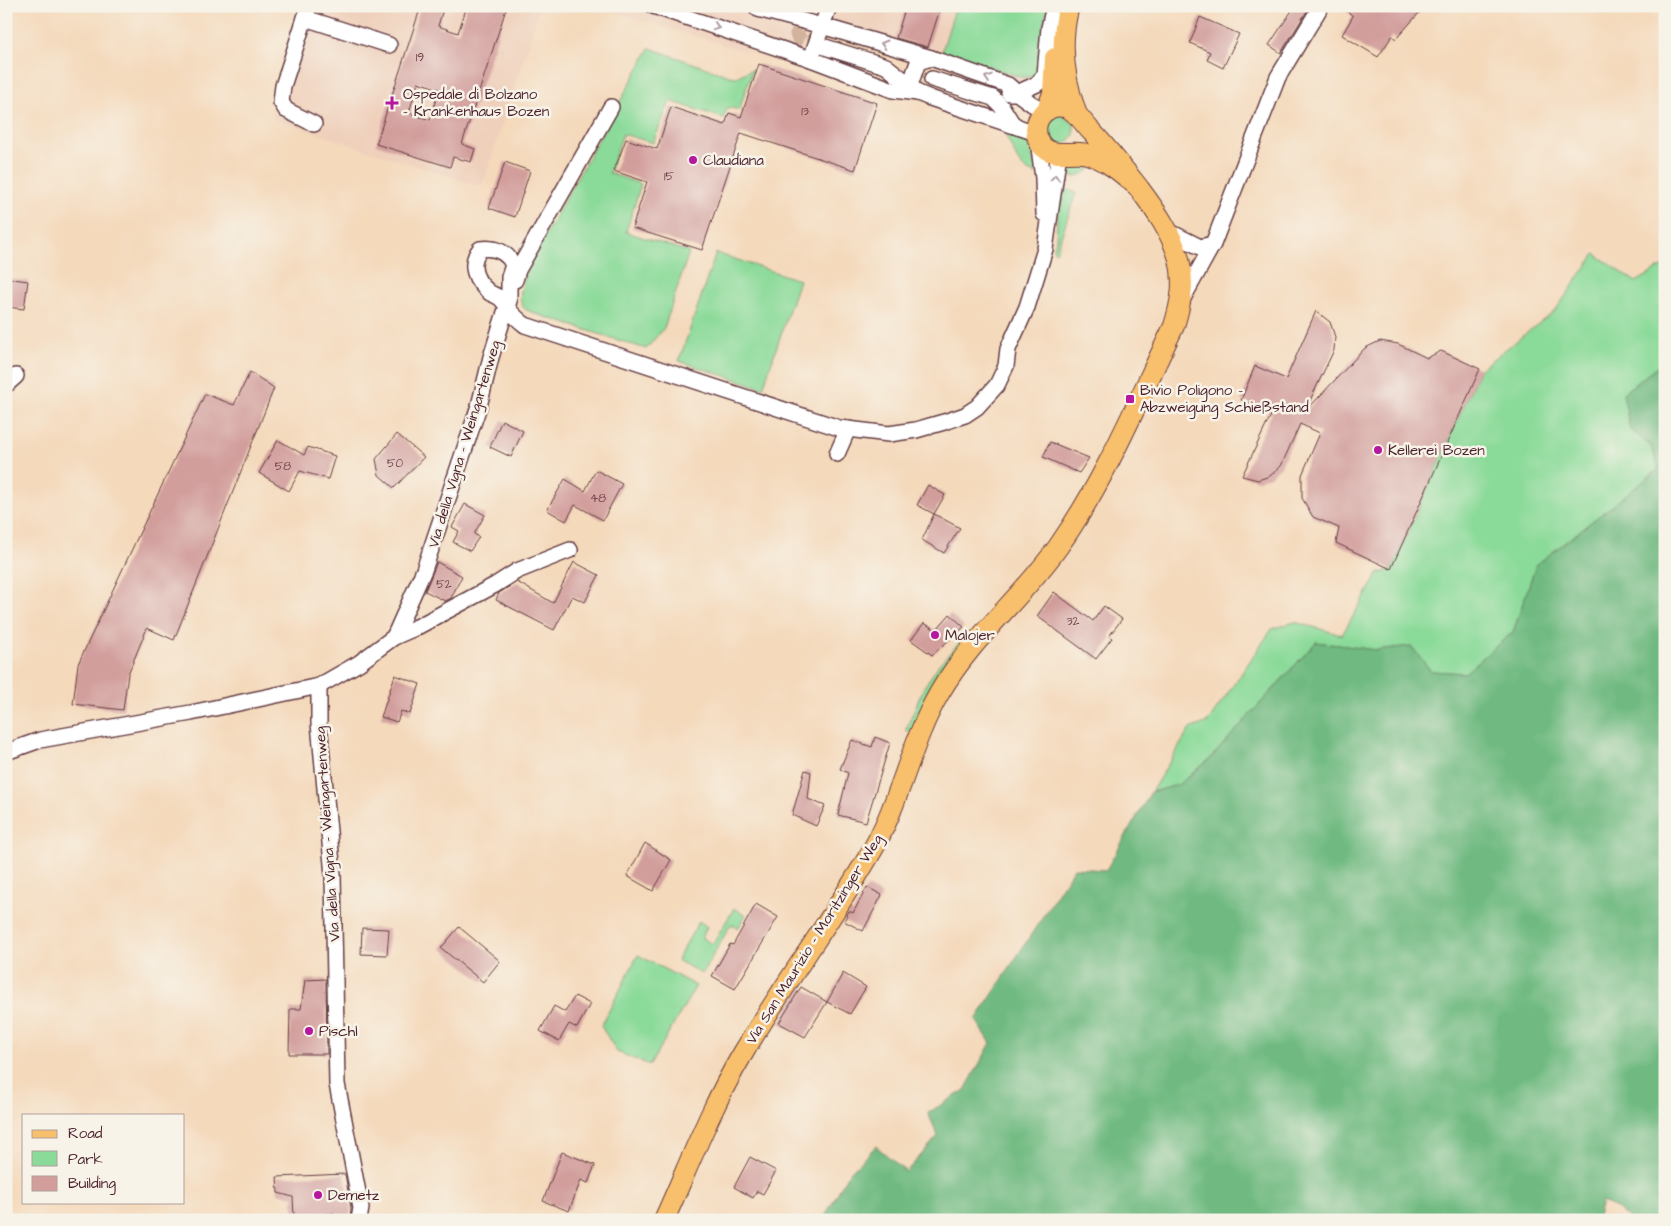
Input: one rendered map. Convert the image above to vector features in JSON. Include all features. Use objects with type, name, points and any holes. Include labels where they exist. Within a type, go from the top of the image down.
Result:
[{"type":"main road","points":[[1062,6],[1056,35],[1053,93],[1046,110],[1040,116],[1032,134],[1047,150],[1088,154],[1106,162],[1137,186]]},
{"type":"main road","points":[[1062,152],[1078,143],[1082,128],[1069,90],[1064,56],[1065,21],[1069,6]]},
{"type":"main road","points":[[1046,110],[1060,106],[1078,116],[1112,153],[1158,213],[1168,231],[1178,259],[1182,276],[1182,301]]},
{"type":"main road","name":"Via San Maurizio - Moritzinger Weg","points":[[664,1220],[715,1107],[742,1056],[874,848],[900,788],[920,734],[940,693],[967,651],[1026,587],[1058,546],[1091,494],[1174,326],[1182,301]]},
{"type":"street","points":[[653,6],[811,59],[893,90],[914,89]]},
{"type":"street","points":[[811,59],[825,38],[829,6]]},
{"type":"street","points":[[993,98],[999,95],[1017,93],[1037,84],[1045,75],[1049,28],[1054,6]]},
{"type":"street","name":"Via San Maurizio - Moritzinger Weg","points":[[1182,301],[1213,244],[1278,77],[1321,6]]},
{"type":"street","points":[[758,9],[886,66],[914,89],[930,98],[1032,134]]},
{"type":"street","points":[[314,124],[286,110],[281,102],[284,86],[307,12],[389,46]]},
{"type":"street","points":[[825,38],[924,60],[1008,85],[1032,104],[1046,110]]},
{"type":"street","points":[[914,89],[924,60]]},
{"type":"street","points":[[932,79],[993,98],[1002,107],[1012,123],[1032,134]]},
{"type":"street","name":"Via della Vigna - Weingartenweg","points":[[394,636],[424,570],[486,383],[491,357],[518,270],[611,107]]},
{"type":"street","points":[[1032,134],[1047,238]]},
{"type":"street","points":[[508,304],[510,311],[525,325],[840,428],[889,434],[916,430],[964,415],[977,407],[997,385],[1006,366],[1008,349],[1027,307],[1045,249],[1062,152]]},
{"type":"street","points":[[1168,231],[1200,247],[1213,244]]},
{"type":"street","points":[[837,454],[848,429]]},
{"type":"street","name":"Via della Vigna - Weingartenweg","points":[[6,752],[40,740],[191,713],[319,686],[359,662],[394,636],[417,627],[517,571],[570,550]]},
{"type":"street","name":"Via della Vigna - Weingartenweg","points":[[319,686],[319,723],[333,875],[337,1084],[361,1208],[359,1220]]},
{"type":"shaded area","name":"Ospedale di Bolzano - Krankenhaus Bozen","points":[[303,6],[540,6],[482,187],[273,119],[275,87]]},
{"type":"shaded area","points":[[594,6],[1051,6],[1043,72],[1022,85],[831,25],[815,72]]},
{"type":"green space","points":[[956,6],[1049,6],[1044,22],[1037,72],[1031,77],[1020,77],[942,51]]},
{"type":"green space","points":[[650,48],[729,76],[736,77],[753,69],[739,110],[728,107],[723,118],[670,101],[653,143],[623,134],[609,173],[641,184],[626,232],[689,252],[664,328],[646,349],[536,314],[525,309],[522,305],[521,294],[528,265]]},
{"type":"green space","points":[[1057,113],[1074,123],[1074,135],[1067,143],[1051,144],[1043,126]]},
{"type":"green space","points":[[1009,129],[1016,132],[1029,147],[1036,174],[1030,172],[1017,159],[1006,137]]},
{"type":"green space","points":[[1091,162],[1089,170],[1077,177],[1061,174],[1069,163]]},
{"type":"green space","points":[[1059,186],[1076,193],[1056,252],[1053,250],[1056,240]]},
{"type":"green space","points":[[716,253],[799,280],[763,388],[679,361]]},
{"type":"green space","points":[[1595,254],[1636,282],[1665,265],[1665,361],[1623,393],[1630,429],[1651,446],[1659,469],[1536,565],[1513,632],[1465,673],[1431,671],[1411,646],[1376,650],[1316,642],[1209,760],[1178,785],[1151,792],[1190,729],[1208,722],[1272,629],[1295,622],[1342,635],[1378,574],[1392,569],[1480,369],[1555,311]]},
{"type":"green space","points":[[1665,361],[1665,1220],[1630,1220],[1618,1209],[1602,1202],[1597,1220],[823,1220],[848,1174],[876,1146],[906,1172],[938,1136],[928,1113],[965,1090],[991,1043],[976,1020],[1074,868],[1106,870],[1151,792],[1178,785],[1209,760],[1316,642],[1376,650],[1411,646],[1431,671],[1465,673],[1513,632],[1536,565],[1659,469],[1651,446],[1630,429],[1623,393]]},
{"type":"green space","points":[[964,638],[967,638],[913,733],[907,731],[906,729],[924,687],[940,663]]},
{"type":"green space","points":[[734,908],[746,915],[738,928],[731,924],[702,974],[677,960],[699,921],[707,927],[702,938],[713,944]]},
{"type":"green space","points":[[638,955],[696,986],[650,1065],[617,1052],[601,1026]]},
{"type":"building","points":[[421,6],[444,6],[438,26],[458,33],[467,6],[507,6],[462,144],[475,149],[471,162],[453,157],[450,167],[376,144]],"holes":[[[418,82],[439,89],[430,120],[409,113]]]},
{"type":"building","points":[[906,6],[941,6],[928,47],[896,38]]},
{"type":"building","points":[[1295,6],[1310,6],[1281,53],[1269,45]]},
{"type":"building","points":[[1340,6],[1425,6],[1396,39],[1392,36],[1378,57],[1342,35],[1353,16]]},
{"type":"building","points":[[1200,17],[1239,34],[1223,68],[1207,60],[1210,52],[1190,43]]},
{"type":"building","name":"Claudiana","points":[[759,64],[877,103],[855,170],[741,133],[702,250],[632,228],[647,182],[614,171],[626,139],[657,149],[671,107],[725,125],[729,113],[741,117]]},
{"type":"building","points":[[505,162],[530,171],[515,217],[489,208]]},
{"type":"building","points":[[6,278],[28,281],[24,309],[6,307]]},
{"type":"building","name":"Kellerei Bozen","points":[[1316,311],[1330,322],[1335,337],[1334,350],[1304,413],[1365,348],[1380,341],[1398,344],[1427,358],[1441,351],[1480,369],[1391,569],[1336,543],[1339,528],[1313,517],[1302,498],[1302,475],[1320,433],[1300,424],[1281,466],[1270,476],[1258,480],[1242,476],[1272,413],[1241,400],[1255,366],[1286,379]]},
{"type":"building","points":[[250,372],[274,388],[174,640],[147,628],[128,674],[123,710],[73,704],[78,664],[205,394],[234,405]]},
{"type":"building","points":[[502,420],[523,431],[511,457],[490,447]]},
{"type":"building","points":[[397,434],[424,457],[394,488],[379,475],[376,459]]},
{"type":"building","points":[[278,440],[304,455],[308,447],[335,456],[328,479],[300,471],[289,491],[259,473]]},
{"type":"building","points":[[1050,442],[1089,458],[1079,473],[1043,457]]},
{"type":"building","points":[[596,470],[622,484],[603,520],[575,505],[566,521],[547,510],[565,479],[585,491]]},
{"type":"building","points":[[928,485],[945,495],[934,514],[917,505]]},
{"type":"building","points":[[465,504],[485,515],[474,534],[479,537],[470,551],[453,542],[459,531],[452,527]]},
{"type":"building","points":[[934,514],[960,528],[944,553],[922,540]]},
{"type":"building","points":[[437,562],[462,576],[451,598],[445,601],[425,591]]},
{"type":"building","points":[[574,562],[599,575],[585,602],[572,596],[554,630],[496,600],[499,593],[517,582],[553,603]]},
{"type":"building","points":[[1054,592],[1093,621],[1104,606],[1122,619],[1109,636],[1112,638],[1096,659],[1037,616]]},
{"type":"building","name":"Malojer","points":[[950,614],[964,627],[932,655],[911,640],[924,623],[936,630]]},
{"type":"building","points":[[395,675],[420,684],[410,714],[401,711],[397,722],[381,717]]},
{"type":"building","points":[[875,737],[890,743],[866,822],[838,815],[848,773],[840,769],[852,740],[872,747]]},
{"type":"building","points":[[805,770],[811,772],[808,799],[825,806],[816,826],[792,815]]},
{"type":"building","points":[[645,843],[671,860],[653,891],[627,876]]},
{"type":"building","points":[[867,887],[882,895],[863,931],[844,921],[849,911],[853,913]]},
{"type":"building","points":[[756,904],[778,917],[735,989],[712,976],[730,944],[733,945]]},
{"type":"building","points":[[459,927],[500,961],[483,982],[441,948]]},
{"type":"building","points":[[362,928],[389,929],[387,955],[361,954]]},
{"type":"building","points":[[843,973],[866,987],[850,1014],[827,1002]]},
{"type":"building","name":"Pischl","points":[[326,979],[327,1054],[289,1054],[290,1009],[301,1009],[305,980]]},
{"type":"building","points":[[801,987],[827,1002],[805,1037],[779,1023]]},
{"type":"building","points":[[575,996],[590,1004],[577,1028],[569,1024],[559,1041],[540,1031],[554,1006],[565,1012]]},
{"type":"building","points":[[562,1152],[595,1165],[588,1183],[581,1180],[569,1211],[543,1201]]},
{"type":"building","points":[[750,1157],[776,1171],[763,1194],[757,1191],[753,1198],[734,1187]]},
{"type":"building","name":"Demetz","points":[[345,1174],[351,1208],[350,1220],[334,1220],[334,1213],[294,1218],[293,1197],[278,1193],[277,1177]]},
{"type":"tunnel","points":[[825,47],[800,40],[797,34],[804,31],[827,40]]},
{"type":"place","name":"Ospedale di Bolzano - Krankenhaus Bozen","points":[[392,103]]},
{"type":"place","name":"Claudiana","points":[[693,160]]},
{"type":"place","name":"Bivio Poligono - Abzweigung Schießstand","points":[[1130,399]]},
{"type":"place","name":"Kellerei Bozen","points":[[1378,450]]},
{"type":"place","name":"Malojer","points":[[935,635]]},
{"type":"place","name":"Pischl","points":[[309,1031]]},
{"type":"place","name":"Demetz","points":[[318,1195]]}]
